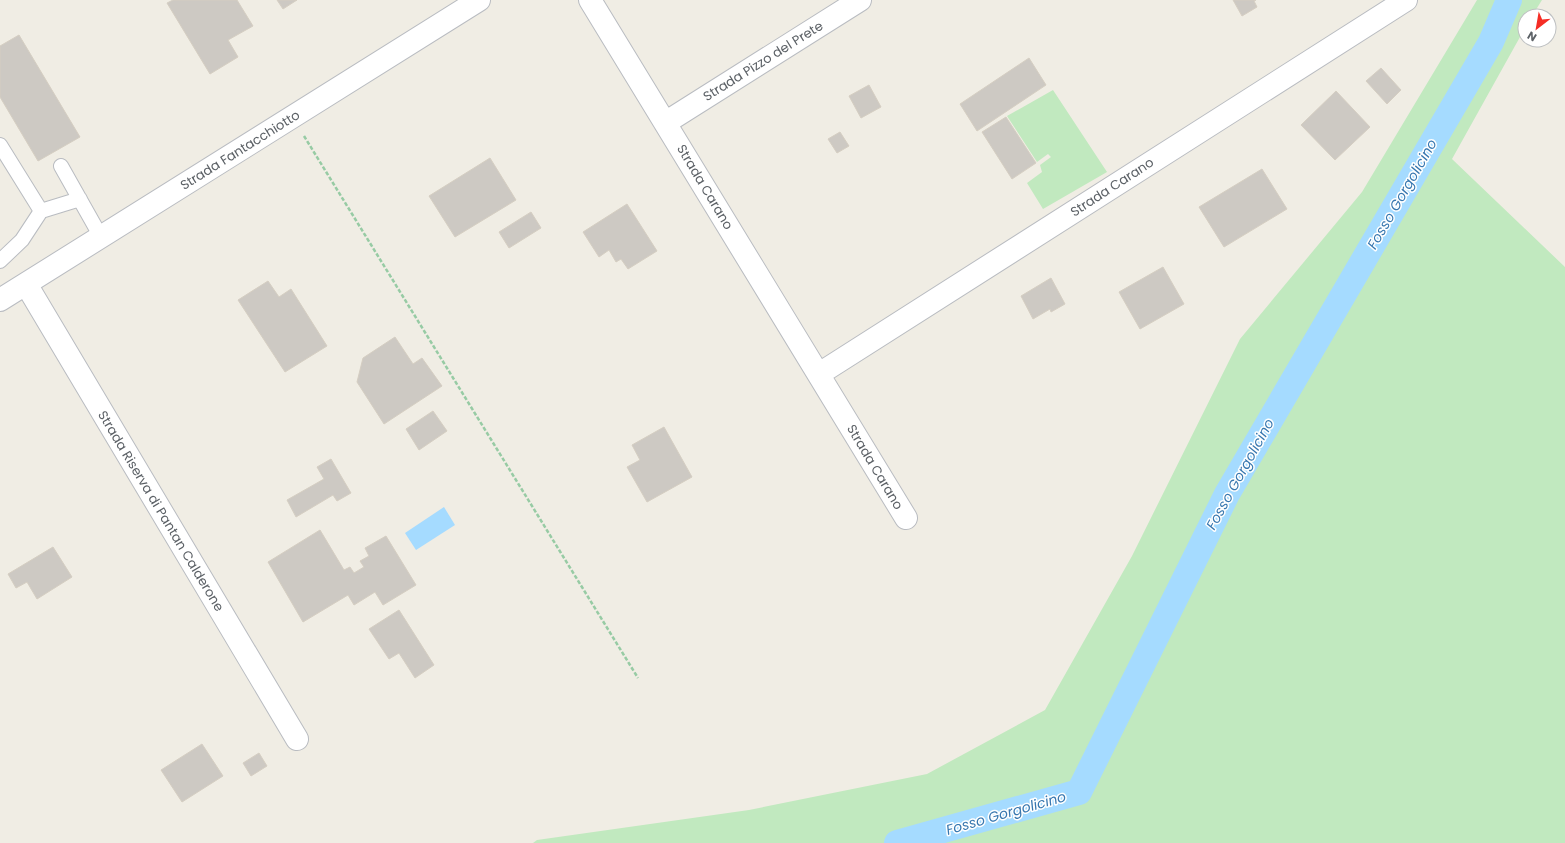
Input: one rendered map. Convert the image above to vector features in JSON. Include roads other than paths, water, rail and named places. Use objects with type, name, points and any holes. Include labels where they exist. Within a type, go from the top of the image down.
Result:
[{"type":"street","name":"Strada Fantacchiotto","points":[[0,300],[479,0]]},
{"type":"street","name":"Strada Carano","points":[[590,0],[906,518]]},
{"type":"street","name":"Strada Pizzo del Prete","points":[[665,123],[860,0]]},
{"type":"street","name":"Strada Carano","points":[[819,374],[1406,0]]},
{"type":"street","name":"Strada Riserva di Pantan Calderone","points":[[26,284],[297,739]]},
{"type":"lane","points":[[0,145],[41,211]]},
{"type":"lane","points":[[61,166],[101,237]]},
{"type":"lane","points":[[0,262],[22,240],[41,211],[80,199]]},
{"type":"water","points":[[444,507],[455,525],[416,550],[405,533]]},
{"type":"waterway","name":"Fosso Gorgolicino","points":[[897,843],[1079,792],[1227,494],[1491,42],[1509,0]]}]
